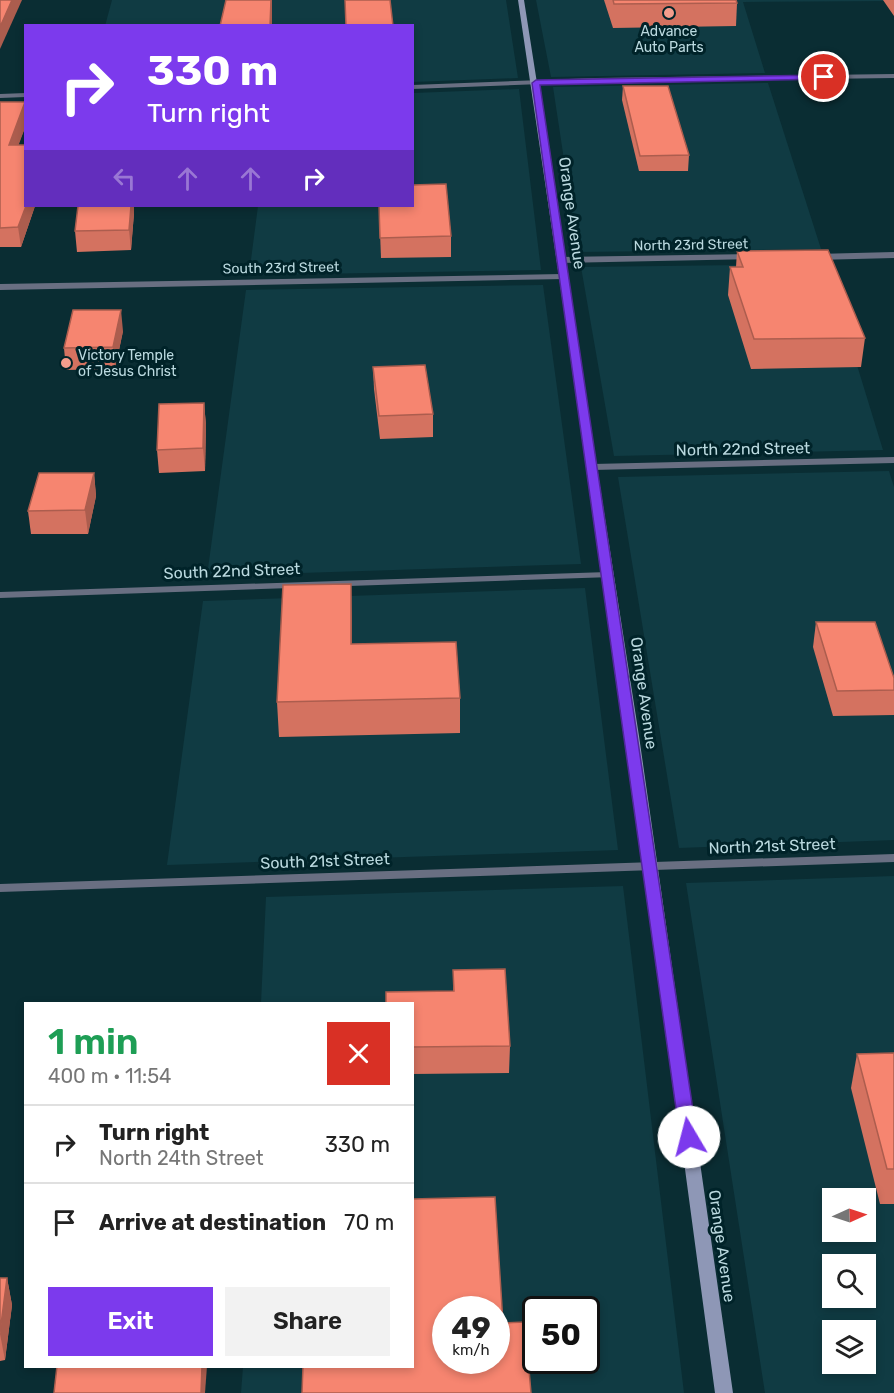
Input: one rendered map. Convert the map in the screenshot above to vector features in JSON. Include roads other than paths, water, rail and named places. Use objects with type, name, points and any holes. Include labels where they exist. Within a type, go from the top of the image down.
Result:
[{"type":"main road","name":"Orange Avenue","points":[[521,0],[536,83],[562,277],[593,467],[724,1393]]},
{"type":"street","points":[[414,87],[894,76]]},
{"type":"street","points":[[0,96],[24,95]]},
{"type":"street","points":[[811,256],[894,255]]},
{"type":"street","name":"North 23rd Street","points":[[560,260],[763,257]]},
{"type":"street","name":"South 23rd Street","points":[[0,287],[562,277]]},
{"type":"street","name":"North 22nd Street","points":[[593,467],[894,460]]},
{"type":"street","name":"South 22nd Street","points":[[0,595],[608,575]]},
{"type":"street","name":"North 21st Street","points":[[651,867],[894,858]]},
{"type":"street","name":"South 21st Street","points":[[0,888],[651,867]]},
{"type":"place","name":"Advance Auto Parts","points":[[669,13]]},
{"type":"place","name":"Victory Temple of Jesus Christ","points":[[66,363]]}]
